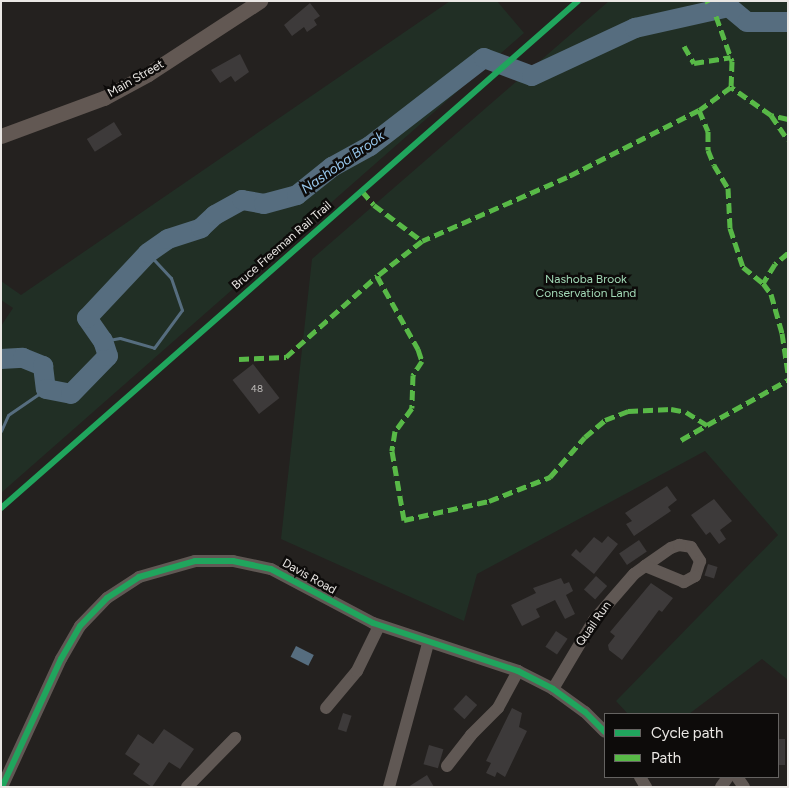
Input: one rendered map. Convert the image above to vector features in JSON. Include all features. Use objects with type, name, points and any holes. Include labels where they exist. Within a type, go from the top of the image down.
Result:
[{"type":"main road","name":"Main Street","points":[[1,136],[104,98],[148,74],[260,1]]},
{"type":"street","name":"Davis Road","points":[[2,787],[70,642],[107,598],[139,577],[195,561],[252,564],[289,577],[327,601],[379,626],[518,671],[553,689],[585,712],[604,731]]},
{"type":"street","name":"Quail Run","points":[[553,689],[594,620],[619,588],[645,566]]},
{"type":"street","points":[[326,708],[357,671],[379,626]]},
{"type":"street","points":[[389,787],[428,643]]},
{"type":"street","points":[[447,766],[471,735],[498,708],[518,671]]},
{"type":"street","points":[[186,787],[235,738]]},
{"type":"green space","points":[[450,1],[497,1],[524,33],[1,493],[1,326],[13,308],[1,300],[1,281],[21,295]]},
{"type":"green space","name":"Nashoba Brook Conservation Land","points":[[609,1],[788,1],[788,680],[762,659],[690,713],[627,713],[616,701],[778,535],[705,451],[477,574],[464,621],[281,539],[312,259]]},
{"type":"water","points":[[296,646],[314,655],[308,666],[291,657]]},
{"type":"building","points":[[310,3],[320,16],[314,20],[317,25],[307,32],[304,27],[292,36],[284,25]]},
{"type":"building","points":[[240,54],[249,72],[235,82],[231,76],[220,83],[211,70]]},
{"type":"building","points":[[114,122],[122,135],[95,152],[87,139]]},
{"type":"building","points":[[253,364],[279,398],[259,414],[233,380]]},
{"type":"building","points":[[667,486],[677,500],[668,507],[671,511],[634,536],[626,524],[632,521],[625,513]]},
{"type":"building","points":[[714,499],[732,521],[720,530],[726,539],[719,544],[710,532],[706,535],[691,515]]},
{"type":"building","points":[[608,536],[618,544],[594,574],[571,555],[576,549],[580,553],[594,537],[602,543]]},
{"type":"building","points":[[639,540],[647,552],[627,565],[619,553]]},
{"type":"building","points":[[708,564],[718,567],[714,578],[704,575]]},
{"type":"building","points":[[596,576],[607,586],[595,599],[584,589]]},
{"type":"building","points":[[561,578],[564,584],[569,582],[573,591],[566,595],[575,614],[565,619],[555,600],[536,609],[540,617],[522,626],[511,605],[536,593],[533,588]]},
{"type":"building","points":[[651,583],[673,598],[662,612],[659,610],[622,660],[609,650],[608,645],[615,636],[610,632]]},
{"type":"building","points":[[556,631],[568,639],[557,655],[545,647]]},
{"type":"building","points":[[466,695],[477,705],[464,719],[453,709]]},
{"type":"building","points":[[512,708],[522,713],[519,727],[527,731],[505,777],[497,772],[495,777],[486,773],[491,763],[486,761]]},
{"type":"building","points":[[343,713],[352,716],[346,732],[338,729]]},
{"type":"building","points":[[164,729],[194,749],[180,769],[169,762],[152,787],[133,774],[140,764],[125,754],[138,734],[153,744]]},
{"type":"building","points":[[779,739],[785,739],[785,765],[779,765]]},
{"type":"building","points":[[429,745],[443,749],[438,768],[423,764]]},
{"type":"building","points":[[427,775],[434,787],[408,787]]},
{"type":"waterway","name":"Nashoba Brook","points":[[1,359],[23,358],[43,366],[46,389],[71,394],[108,356],[103,341],[87,318],[148,253],[168,239],[201,228],[215,215],[242,200],[264,204],[297,195],[332,167],[370,146],[484,58],[532,76],[635,28],[729,7],[747,22],[788,22]]},
{"type":"waterway","points":[[103,341],[120,338],[154,348],[182,310],[171,278],[148,253]]},
{"type":"waterway","points":[[1,431],[8,415],[46,389]]},
{"type":"marked path","points":[[716,16],[732,61],[731,87]]},
{"type":"marked path","points":[[684,46],[694,63],[731,57]]},
{"type":"marked path","points":[[788,119],[771,115],[731,87],[699,110],[567,177],[422,241],[377,276],[418,349],[422,361],[413,375],[412,408],[395,431],[392,451],[404,520],[489,501],[550,477],[585,437],[605,420],[628,411],[671,409],[686,412],[707,425],[788,380]]},
{"type":"marked path","points":[[699,110],[708,131],[708,150],[714,165],[728,188],[730,228],[743,267],[763,283]]},
{"type":"marked path","points":[[771,115],[788,140]]},
{"type":"marked path","points":[[362,191],[374,205],[422,241]]},
{"type":"marked path","points":[[788,253],[775,264],[763,283],[771,294],[782,333],[788,373]]},
{"type":"marked path","points":[[239,359],[286,357],[377,276]]},
{"type":"marked path","points":[[681,440],[707,425]]},
{"type":"cycle path","name":"Bruce Freeman Rail Trail","points":[[1,508],[578,1]]},
{"type":"cycle path","points":[[2,787],[61,659],[80,626],[107,598],[139,577],[195,561],[233,561],[271,569],[373,623],[518,671],[553,689],[585,712],[604,731]]}]
